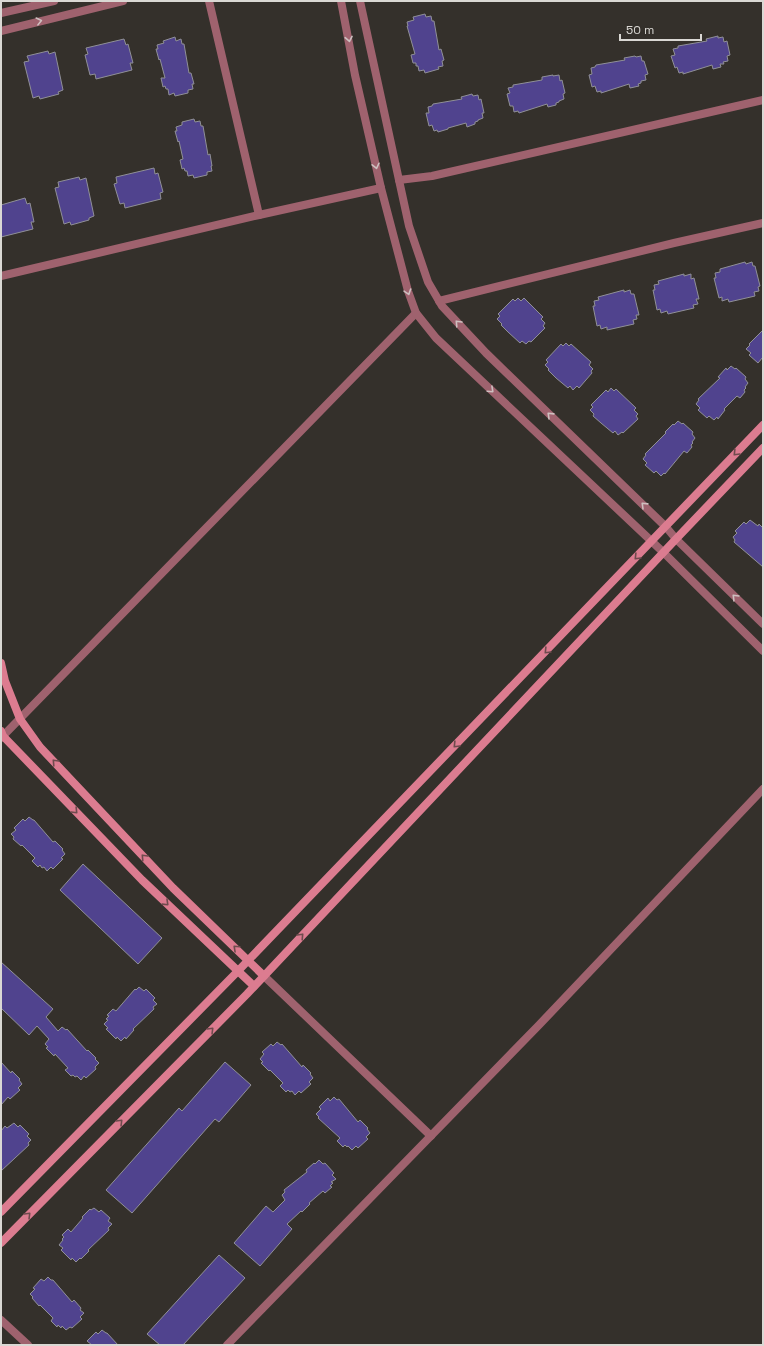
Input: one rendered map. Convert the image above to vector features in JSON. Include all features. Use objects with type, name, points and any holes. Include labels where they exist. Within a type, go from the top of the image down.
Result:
[{"type":"main road","points":[[1,1212],[238,972],[763,425]]},
{"type":"main road","points":[[1,1242],[264,976],[663,552],[763,448]]},
{"type":"main road","points":[[1,663],[5,681],[20,719],[40,747],[168,883],[264,976]]},
{"type":"main road","points":[[2,735],[142,880],[254,986]]},
{"type":"street","points":[[1,13],[54,1]]},
{"type":"street","points":[[1,30],[123,1]]},
{"type":"street","points":[[210,1],[259,215]]},
{"type":"street","points":[[341,1],[355,75],[381,188],[408,291],[416,313],[436,338],[663,552],[763,651]]},
{"type":"street","points":[[360,1],[409,226],[428,282],[442,306],[486,353],[666,527],[676,539],[763,624]]},
{"type":"street","points":[[399,180],[432,176],[763,100]]},
{"type":"street","points":[[1,276],[259,215],[381,188]]},
{"type":"street","points":[[439,301],[674,243],[763,223]]},
{"type":"street","points":[[2,735],[20,719],[416,313]]},
{"type":"street","points":[[227,1345],[544,1019],[763,789]]},
{"type":"street","points":[[264,976],[431,1136]]},
{"type":"street","points":[[1,1320],[28,1345]]},
{"type":"building","points":[[425,14],[426,17],[431,16],[432,21],[434,21],[439,50],[441,49],[444,60],[442,61],[443,66],[438,67],[439,69],[425,73],[424,70],[419,71],[416,63],[413,63],[411,55],[415,54],[407,22],[414,20],[413,17]]},
{"type":"building","points":[[718,36],[718,38],[723,37],[724,42],[727,41],[730,55],[727,56],[728,61],[723,62],[724,64],[720,64],[721,67],[713,69],[712,65],[683,74],[683,72],[679,73],[677,67],[675,68],[671,56],[675,55],[673,49],[678,48],[678,46],[707,41],[706,39]]},
{"type":"building","points":[[175,37],[176,41],[181,39],[182,44],[184,44],[189,73],[191,73],[194,84],[192,84],[193,89],[188,90],[188,93],[175,96],[174,93],[169,95],[168,89],[166,89],[165,86],[163,87],[161,78],[165,78],[156,49],[158,49],[157,45],[164,43],[163,41]]},
{"type":"building","points":[[124,39],[126,45],[128,44],[133,63],[130,63],[132,70],[96,79],[95,74],[90,75],[85,55],[88,54],[86,48]]},
{"type":"building","points":[[48,51],[49,54],[55,52],[63,90],[58,92],[59,94],[40,99],[39,96],[33,98],[24,62],[29,61],[27,56]]},
{"type":"building","points":[[641,56],[648,74],[645,75],[646,80],[641,81],[641,83],[638,84],[639,86],[630,88],[629,84],[601,93],[601,91],[597,92],[595,86],[592,87],[589,75],[592,74],[591,68],[595,67],[596,65],[625,60],[624,58]]},
{"type":"building","points":[[559,75],[560,81],[562,80],[565,93],[563,94],[564,99],[556,103],[556,105],[548,107],[547,104],[519,113],[518,111],[514,112],[513,106],[510,106],[507,94],[510,93],[508,88],[513,87],[513,85],[542,80],[542,77]]},
{"type":"building","points":[[472,94],[473,96],[478,95],[479,100],[481,99],[484,113],[482,113],[483,118],[475,122],[475,124],[467,127],[466,123],[438,132],[437,130],[434,131],[432,125],[429,126],[426,113],[429,113],[428,107],[432,106],[433,104],[462,99],[461,97]]},
{"type":"building","points":[[194,119],[195,122],[200,121],[201,126],[203,126],[208,155],[210,154],[212,171],[207,172],[207,175],[194,178],[193,175],[188,176],[187,171],[185,171],[184,168],[182,169],[180,160],[183,159],[175,131],[177,131],[176,127],[182,125],[182,122]]},
{"type":"building","points":[[154,168],[155,174],[158,173],[163,192],[160,193],[161,199],[125,208],[124,203],[120,204],[114,184],[117,183],[116,177]]},
{"type":"building","points":[[79,177],[80,180],[86,178],[94,216],[89,218],[89,220],[71,225],[70,222],[64,224],[55,188],[59,187],[58,182]]},
{"type":"building","points":[[25,198],[27,204],[30,203],[34,222],[31,222],[33,229],[1,237],[1,205]]},
{"type":"building","points":[[745,262],[746,264],[752,262],[753,266],[755,266],[760,286],[758,287],[759,291],[754,292],[755,296],[729,302],[728,299],[722,301],[722,297],[719,298],[714,278],[716,278],[715,273],[720,272],[720,269]]},
{"type":"building","points":[[684,274],[684,276],[691,274],[691,279],[694,278],[699,299],[696,299],[698,304],[693,305],[694,308],[668,314],[667,311],[661,313],[660,309],[657,310],[653,290],[655,290],[654,285],[659,284],[658,281]]},
{"type":"building","points":[[624,290],[624,292],[630,290],[631,294],[634,294],[639,315],[636,315],[637,319],[633,320],[634,324],[607,330],[607,327],[601,329],[600,325],[597,326],[593,306],[595,306],[594,301],[599,300],[598,297]]},
{"type":"building","points":[[518,298],[521,301],[524,298],[543,317],[541,319],[545,323],[543,326],[545,328],[531,342],[529,341],[526,344],[522,341],[520,343],[501,325],[502,324],[497,319],[500,316],[498,314],[513,299],[515,301]]},
{"type":"building","points":[[763,330],[763,357],[758,363],[749,355],[751,353],[746,349]]},
{"type":"building","points":[[566,343],[569,346],[571,344],[591,362],[589,365],[593,369],[591,371],[592,373],[579,388],[577,386],[573,390],[570,386],[568,388],[556,378],[545,365],[548,362],[546,360],[561,344],[563,346]]},
{"type":"building","points":[[731,366],[735,369],[736,368],[746,377],[745,379],[748,383],[744,390],[745,392],[740,398],[737,396],[724,409],[725,410],[718,419],[717,417],[714,420],[709,416],[707,418],[698,410],[700,408],[696,404],[699,400],[698,399],[720,378],[718,377],[726,368],[727,370]]},
{"type":"building","points":[[611,388],[614,391],[616,389],[636,408],[634,410],[638,414],[636,416],[638,419],[623,433],[622,432],[618,435],[615,431],[613,433],[593,416],[594,414],[590,410],[593,407],[591,405],[606,390],[608,392]]},
{"type":"building","points":[[678,421],[682,424],[683,423],[693,432],[692,434],[695,438],[691,445],[692,447],[687,453],[684,451],[665,474],[664,473],[661,476],[656,471],[654,473],[645,465],[647,463],[643,459],[646,455],[645,454],[666,433],[665,432]]},
{"type":"building","points":[[750,520],[758,526],[759,524],[763,528],[763,567],[734,542],[735,540],[733,537],[737,533],[735,531],[744,522],[746,524]]},
{"type":"building","points":[[29,817],[34,820],[53,842],[55,841],[63,849],[62,850],[65,854],[61,858],[63,859],[53,869],[51,867],[47,871],[40,865],[38,867],[32,861],[35,858],[22,845],[21,846],[13,839],[14,837],[11,834],[16,830],[14,828],[23,819],[25,821]]},
{"type":"building","points":[[83,864],[162,938],[138,964],[60,890]]},
{"type":"building","points":[[1,962],[53,1009],[46,1017],[58,1031],[62,1027],[66,1030],[67,1029],[87,1051],[88,1050],[96,1058],[95,1059],[99,1063],[95,1067],[96,1069],[86,1078],[84,1076],[81,1080],[77,1076],[71,1076],[65,1070],[68,1068],[55,1054],[54,1056],[46,1048],[48,1047],[45,1044],[49,1039],[37,1026],[29,1035],[1,1008]]},
{"type":"building","points":[[139,987],[144,991],[146,989],[155,998],[153,1000],[157,1004],[153,1007],[154,1009],[133,1029],[134,1030],[126,1039],[125,1037],[121,1041],[117,1037],[116,1039],[106,1029],[108,1028],[104,1024],[108,1020],[106,1019],[109,1016],[107,1015],[113,1009],[116,1011],[135,989],[136,990]]},
{"type":"building","points":[[277,1042],[281,1045],[282,1044],[302,1067],[303,1065],[311,1073],[310,1074],[313,1078],[309,1082],[311,1084],[301,1093],[299,1091],[295,1095],[292,1091],[290,1092],[288,1090],[286,1092],[280,1086],[283,1083],[261,1063],[263,1062],[260,1059],[264,1054],[262,1052],[271,1044],[273,1046]]},
{"type":"building","points":[[1,1062],[11,1073],[12,1071],[20,1079],[19,1080],[22,1084],[18,1088],[20,1090],[10,1099],[8,1097],[1,1105]]},
{"type":"building","points":[[225,1062],[251,1085],[219,1122],[215,1119],[132,1213],[106,1190],[179,1108],[182,1111]]},
{"type":"building","points":[[334,1097],[337,1100],[339,1099],[358,1122],[360,1120],[368,1128],[367,1129],[370,1133],[366,1137],[368,1139],[358,1148],[356,1146],[352,1150],[345,1145],[343,1147],[337,1141],[340,1138],[318,1118],[319,1117],[316,1114],[321,1109],[319,1107],[328,1098],[330,1101]]},
{"type":"building","points":[[14,1123],[18,1127],[20,1125],[29,1134],[27,1136],[31,1140],[28,1143],[29,1145],[1,1171],[1,1131],[5,1126],[7,1128]]},
{"type":"building","points":[[319,1160],[323,1164],[325,1163],[334,1173],[332,1175],[336,1179],[331,1182],[333,1183],[330,1186],[332,1187],[325,1193],[323,1191],[309,1203],[310,1204],[302,1212],[301,1211],[287,1224],[292,1229],[260,1266],[234,1243],[266,1206],[273,1212],[285,1200],[282,1195],[285,1192],[284,1190],[307,1172],[306,1170]]},
{"type":"building","points":[[94,1208],[99,1212],[101,1210],[110,1218],[108,1221],[112,1224],[108,1228],[109,1230],[88,1250],[89,1251],[81,1259],[80,1258],[76,1262],[72,1258],[71,1260],[61,1250],[63,1248],[59,1245],[64,1237],[62,1235],[68,1229],[71,1232],[83,1218],[82,1217],[90,1209],[91,1210]]},
{"type":"building","points":[[219,1255],[245,1278],[183,1345],[160,1345],[147,1334]]},
{"type":"building","points":[[48,1277],[53,1280],[72,1302],[74,1300],[81,1308],[80,1310],[84,1313],[80,1317],[82,1319],[72,1328],[70,1327],[66,1330],[62,1326],[61,1328],[58,1325],[57,1327],[51,1321],[53,1318],[40,1305],[39,1306],[30,1294],[41,1279],[44,1281]]},
{"type":"building","points":[[102,1330],[107,1333],[118,1345],[92,1345],[87,1341],[96,1332],[98,1334]]}]
